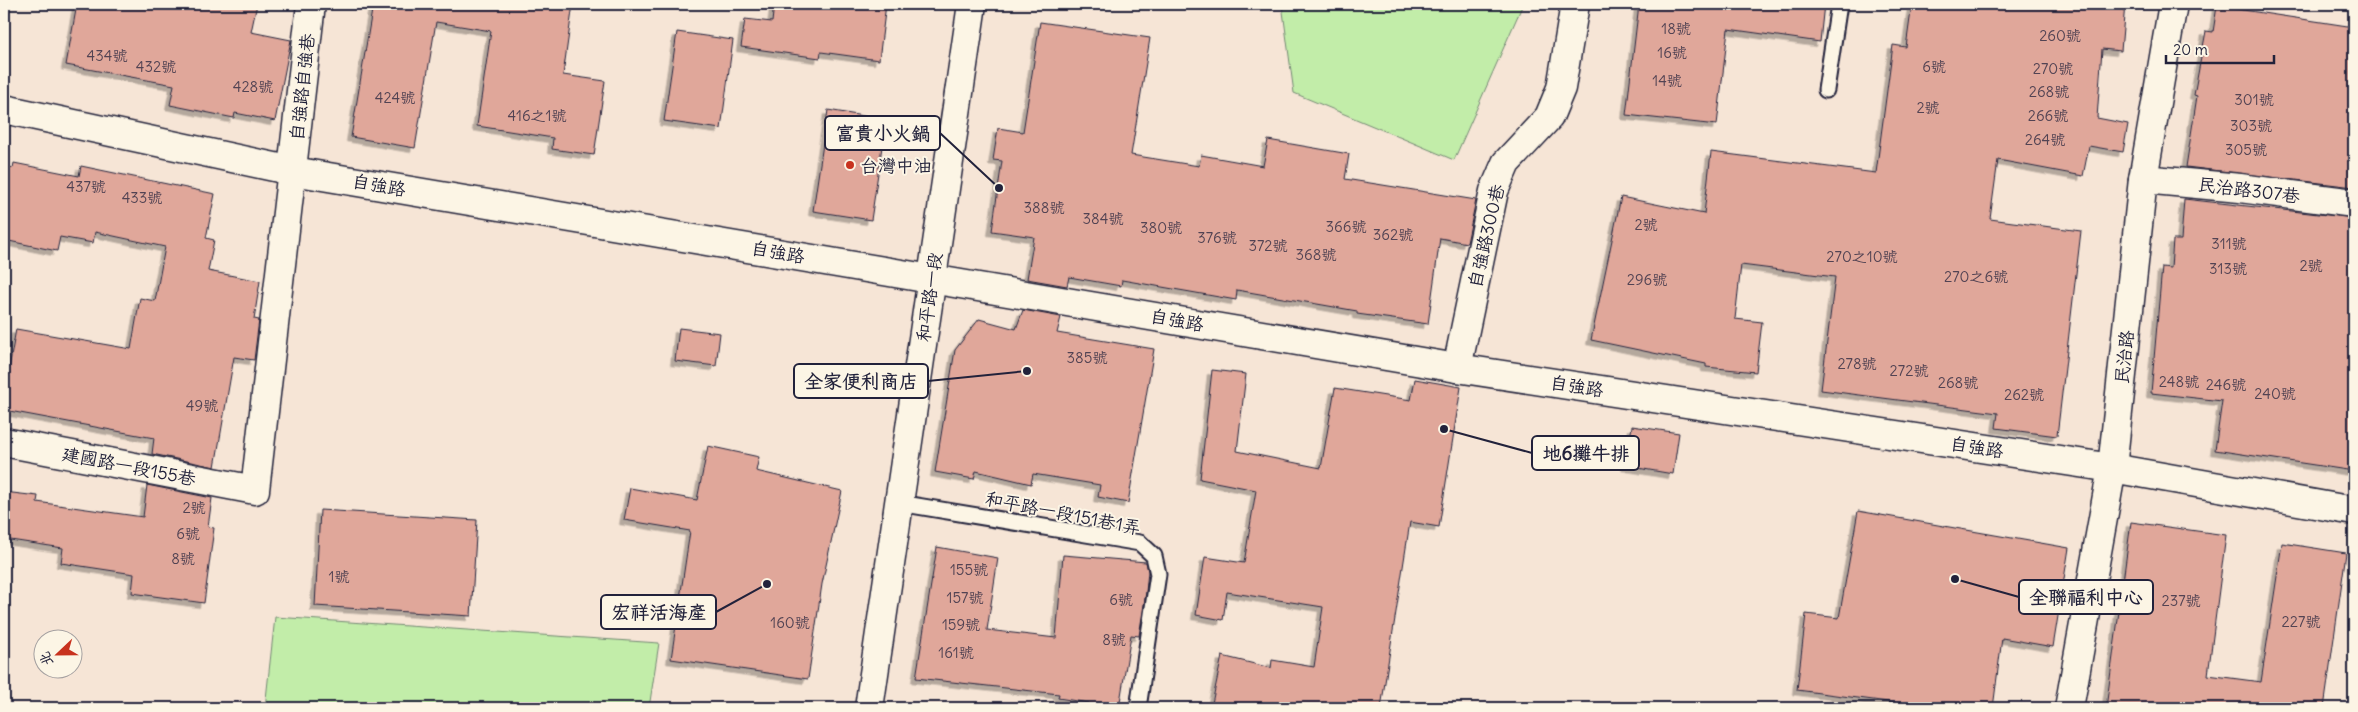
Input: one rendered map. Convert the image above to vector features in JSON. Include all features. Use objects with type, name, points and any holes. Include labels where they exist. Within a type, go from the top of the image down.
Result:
[{"type":"street","name":"自強路自強巷","points":[[255,490],[311,4]]},
{"type":"street","name":"和平路一段","points":[[869,708],[972,4]]},
{"type":"street","name":"自強路300巷","points":[[1457,368],[1494,191],[1506,163],[1549,117],[1560,88],[1575,4]]},
{"type":"street","name":"民治路","points":[[2068,708],[2112,468],[2143,178],[2172,4]]},
{"type":"street","name":"自強路","points":[[4,109],[293,171],[1457,368],[2112,468],[2354,511]]},
{"type":"street","name":"民治路307巷","points":[[2143,178],[2354,203]]},
{"type":"street","name":"建國路一段155巷","points":[[4,442],[255,490]]},
{"type":"lane","points":[[1826,90],[1839,4]]},
{"type":"lane","name":"和平路一段151巷1弄","points":[[899,502],[1140,543],[1154,556],[1158,574],[1138,708]]},
{"type":"green space","points":[[1282,4],[1523,4],[1454,160],[1294,93]]},
{"type":"green space","points":[[275,617],[659,643],[649,708],[265,708]]},
{"type":"building","points":[[77,4],[257,4],[251,32],[291,40],[275,121],[235,113],[234,118],[170,105],[174,85],[66,65]]},
{"type":"building","points":[[373,4],[573,4],[563,75],[605,81],[594,155],[552,149],[553,138],[477,126],[491,31],[436,22],[415,148],[351,137]]},
{"type":"building","points":[[774,4],[886,4],[879,60],[821,52],[820,58],[741,47],[745,19],[772,22]]},
{"type":"building","points":[[1639,4],[1824,4],[1820,42],[1728,29],[1717,125],[1626,115]]},
{"type":"building","points":[[1912,4],[2125,4],[2121,51],[2102,49],[2097,118],[2128,124],[2123,152],[2089,146],[2083,176],[1998,160],[1990,219],[2081,231],[2057,436],[1996,428],[1998,413],[1821,390],[1835,277],[1741,265],[1735,319],[1762,322],[1756,372],[1706,367],[1706,364],[1591,340],[1621,197],[1704,214],[1711,152],[1876,173],[1893,45],[1906,47]]},
{"type":"building","points":[[2217,6],[2354,27],[2354,187],[2186,167],[2197,96],[2194,95],[2206,31],[2213,32]]},
{"type":"building","points":[[1040,22],[1150,38],[1131,155],[1199,166],[1201,155],[1263,166],[1268,140],[1349,154],[1345,179],[1476,200],[1467,243],[1440,238],[1428,324],[1357,314],[1357,311],[1237,290],[1236,300],[1122,280],[1121,286],[1069,277],[1067,286],[1027,279],[1034,237],[992,231],[1002,161],[993,160],[998,128],[1023,132]]},
{"type":"building","points":[[677,32],[733,40],[721,129],[664,121]]},
{"type":"building","name":"台灣中油","points":[[828,110],[886,120],[871,220],[813,211]]},
{"type":"building","points":[[14,163],[79,176],[81,166],[215,194],[206,238],[214,240],[208,271],[260,281],[254,319],[259,320],[254,360],[234,357],[215,467],[152,454],[154,438],[4,410],[4,396],[16,329],[131,349],[140,298],[155,301],[165,247],[95,232],[93,243],[60,237],[57,251],[4,240],[4,166],[13,168]]},
{"type":"building","points":[[2184,199],[2354,218],[2354,471],[2215,450],[2222,401],[2151,393],[2162,267],[2171,268],[2173,240],[2181,240]]},
{"type":"building","points":[[1023,310],[1061,317],[1057,333],[1154,349],[1128,503],[1098,497],[1100,485],[1033,474],[1031,484],[976,471],[974,479],[935,472],[955,350],[979,319],[1016,329]]},
{"type":"building","points":[[679,328],[720,333],[716,366],[675,361]]},
{"type":"building","points":[[1212,370],[1246,374],[1237,451],[1321,468],[1335,388],[1411,400],[1415,379],[1461,387],[1439,527],[1410,522],[1381,708],[1211,708],[1222,656],[1271,668],[1272,660],[1314,667],[1323,607],[1227,592],[1223,620],[1196,615],[1205,557],[1244,563],[1256,490],[1200,479]]},
{"type":"building","points":[[1632,426],[1679,433],[1673,474],[1626,466]]},
{"type":"building","points":[[708,446],[759,457],[756,471],[842,491],[822,584],[808,679],[671,659],[690,531],[624,520],[630,488],[697,500]]},
{"type":"building","points":[[147,485],[212,498],[208,527],[214,528],[204,603],[132,593],[134,574],[61,563],[63,548],[4,539],[4,492],[38,496],[37,502],[143,517]]},
{"type":"building","points":[[320,510],[477,520],[471,616],[315,606]]},
{"type":"building","points":[[1858,511],[2069,548],[2053,647],[2002,638],[1993,708],[1934,708],[1797,690],[1806,614],[1839,618]]},
{"type":"building","points":[[2131,522],[2226,535],[2208,675],[2261,682],[2282,543],[2346,553],[2324,708],[2106,708]]},
{"type":"building","points":[[937,547],[998,558],[987,630],[1056,638],[1063,555],[1146,562],[1148,571],[1139,636],[1131,635],[1119,708],[1088,708],[1089,703],[1058,698],[1059,694],[916,678]]},
{"type":"place","name":"台灣中油","points":[[850,165]]},
{"type":"place","name":"富貴小火鍋","points":[[999,188]]},
{"type":"place","name":"全家便利商店","points":[[1027,371]]},
{"type":"place","name":"地6攤牛排","points":[[1444,429]]},
{"type":"place","name":"全聯福利中心","points":[[1955,579]]},
{"type":"place","name":"宏祥活海產","points":[[767,584]]}]
